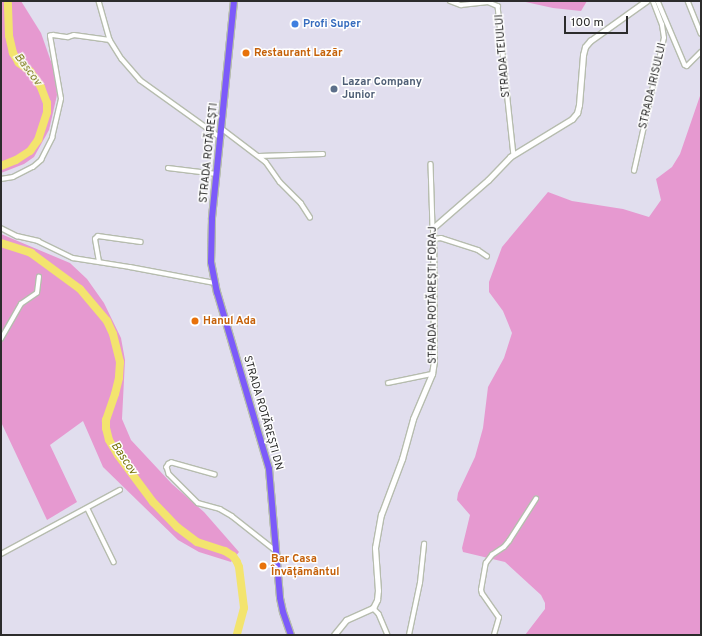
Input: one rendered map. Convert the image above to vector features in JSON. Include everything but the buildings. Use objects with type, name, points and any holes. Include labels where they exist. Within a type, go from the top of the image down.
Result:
[{"type":"highway","name":"STRADA ROTĂREȘTI","points":[[220,305],[215,283],[211,242],[234,1]]},
{"type":"highway","name":"STRADA ROTĂREȘTI DN","points":[[220,305],[269,469],[281,605],[291,635]]},
{"type":"street","points":[[99,1],[110,40],[122,59],[140,80],[221,138]]},
{"type":"street","name":"STRADA TEIULUI","points":[[450,1],[461,5],[488,2],[498,6],[514,155]]},
{"type":"street","points":[[433,228],[514,155],[562,126],[577,114],[583,55],[586,47],[590,41],[646,1]]},
{"type":"street","name":"STRADA IRISULUI","points":[[634,171],[664,38],[662,24],[653,1]]},
{"type":"street","points":[[658,1],[685,65],[687,66],[701,52]]},
{"type":"street","points":[[688,1],[701,33]]},
{"type":"street","points":[[1,179],[13,177],[33,167],[44,156],[52,138],[61,99],[50,36],[68,37],[74,35],[110,40]]},
{"type":"street","points":[[221,128],[266,162],[280,182],[301,203],[310,217]]},
{"type":"street","points":[[259,156],[324,154]]},
{"type":"street","name":"STRADA ROTĂREȘTI FORAJ","points":[[373,608],[378,596],[375,548],[381,515],[402,459],[413,419],[432,374],[434,362],[433,228],[430,164]]},
{"type":"street","points":[[168,168],[217,174]]},
{"type":"street","points":[[1,228],[17,236],[38,242],[73,258],[215,283]]},
{"type":"street","points":[[98,262],[95,239],[98,236],[141,242]]},
{"type":"street","points":[[433,239],[441,238],[478,250],[488,256]]},
{"type":"street","points":[[1,339],[21,304],[37,294],[39,277]]},
{"type":"street","points":[[388,383],[432,374]]},
{"type":"street","points":[[215,475],[172,463],[167,467],[169,474],[198,504],[220,509],[232,516],[276,551]]},
{"type":"street","points":[[1,554],[88,509],[120,490]]},
{"type":"street","points":[[494,635],[499,618],[482,594],[481,585],[484,569],[492,554],[504,547],[509,541],[536,499]]},
{"type":"street","points":[[88,509],[114,562]]},
{"type":"street","points":[[408,635],[420,583],[424,544]]},
{"type":"street","points":[[334,635],[346,620],[373,608],[380,614],[388,635]]},
{"type":"shaded area","points":[[1,1],[21,1],[41,33],[55,73],[57,95],[49,130],[34,157],[24,164],[1,173]]},
{"type":"shaded area","points":[[521,1],[587,1],[581,11],[553,8]]},
{"type":"shaded area","points":[[701,93],[701,635],[525,635],[545,609],[545,603],[541,595],[505,562],[463,552],[462,548],[470,515],[457,500],[458,493],[475,457],[483,428],[488,387],[504,358],[512,333],[503,311],[489,292],[489,282],[502,247],[548,192],[572,201],[623,209],[649,217],[661,200],[656,179],[672,167],[680,154]]},
{"type":"shaded area","points":[[1,234],[70,263],[87,279],[104,303],[121,338],[125,360],[122,419],[131,440],[172,484],[204,512],[239,552],[231,562],[199,552],[178,540],[103,467],[83,421],[50,445],[77,502],[47,520],[1,422]]},
{"type":"waterway","name":"Bascov","points":[[1,166],[16,160],[30,151],[38,140],[47,112],[47,103],[41,87],[30,71],[19,63],[13,53],[9,35],[8,1]]},
{"type":"waterway","name":"Bascov","points":[[1,243],[31,253],[80,289],[107,321],[113,334],[120,362],[119,378],[106,420],[109,440],[118,455],[153,502],[177,527],[197,542],[225,551],[233,556],[237,562],[239,567],[244,608],[237,635]]},
{"type":"place","name":"Profi Super","points":[[295,24]]},
{"type":"place","name":"Restaurant Lazăr","points":[[246,53]]},
{"type":"place","name":"Lazar Company Junior","points":[[334,89]]},
{"type":"place","name":"Hanul Ada","points":[[195,321]]},
{"type":"place","name":"Bar Casa Învățământul","points":[[263,566]]}]
